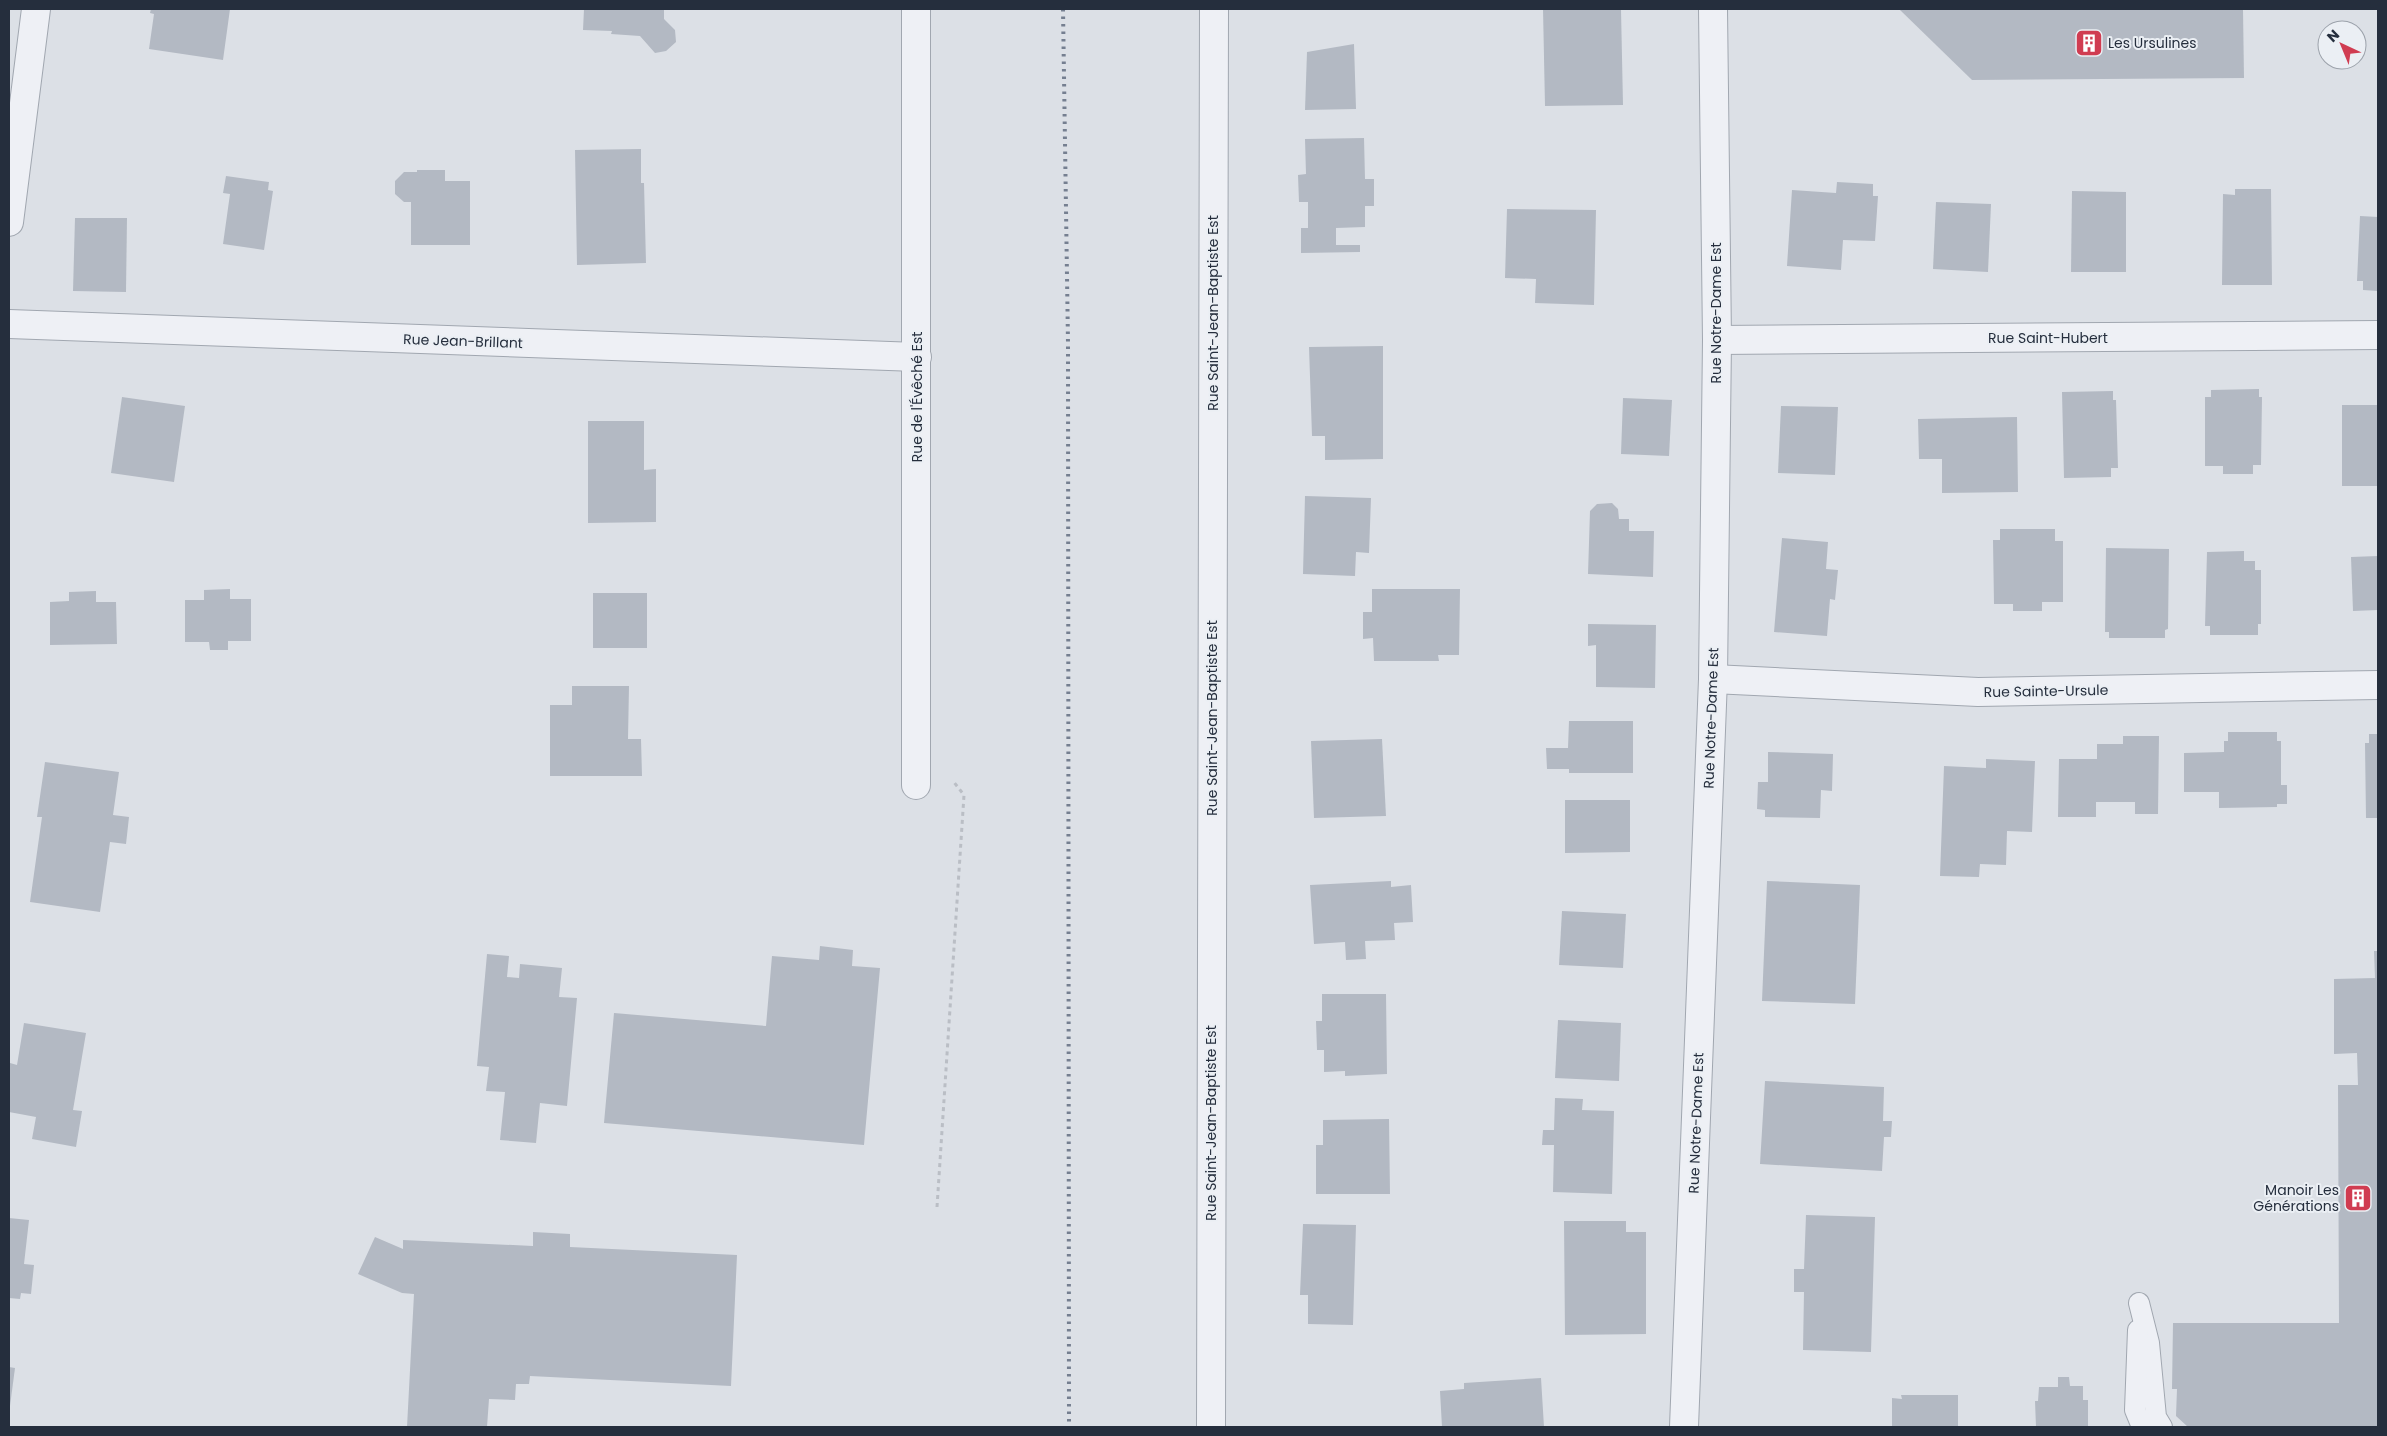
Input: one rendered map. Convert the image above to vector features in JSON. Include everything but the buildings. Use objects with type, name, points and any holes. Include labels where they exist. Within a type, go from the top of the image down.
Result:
[{"type":"street","points":[[9,222],[36,9]]},
{"type":"street","name":"Rue de l'Évêché Est","points":[[916,9],[916,785]]},
{"type":"street","name":"Rue Saint-Jean-Baptiste Est","points":[[1211,1427],[1214,9]]},
{"type":"street","name":"Rue Notre-Dame Est","points":[[1684,1427],[1713,679],[1717,340],[1713,9]]},
{"type":"street","name":"Rue Jean-Brillant","points":[[9,324],[917,357]]},
{"type":"street","name":"Rue Saint-Hubert","points":[[1717,340],[2378,335]]},
{"type":"street","name":"Rue Sainte-Ursule","points":[[1713,679],[1978,692],[2378,685]]},
{"type":"lane","points":[[2142,1427],[2135,1410],[2140,1304],[2149,1343],[2156,1417],[2162,1427]]},
{"type":"path","points":[[937,1208],[964,794],[952,780]]},
{"type":"railway","points":[[1063,9],[1068,343],[1069,1427]]},
{"type":"place","name":"Les Ursulines","points":[[2089,43]]},
{"type":"place","name":"Manoir Les Générations","points":[[2358,1198]]}]
